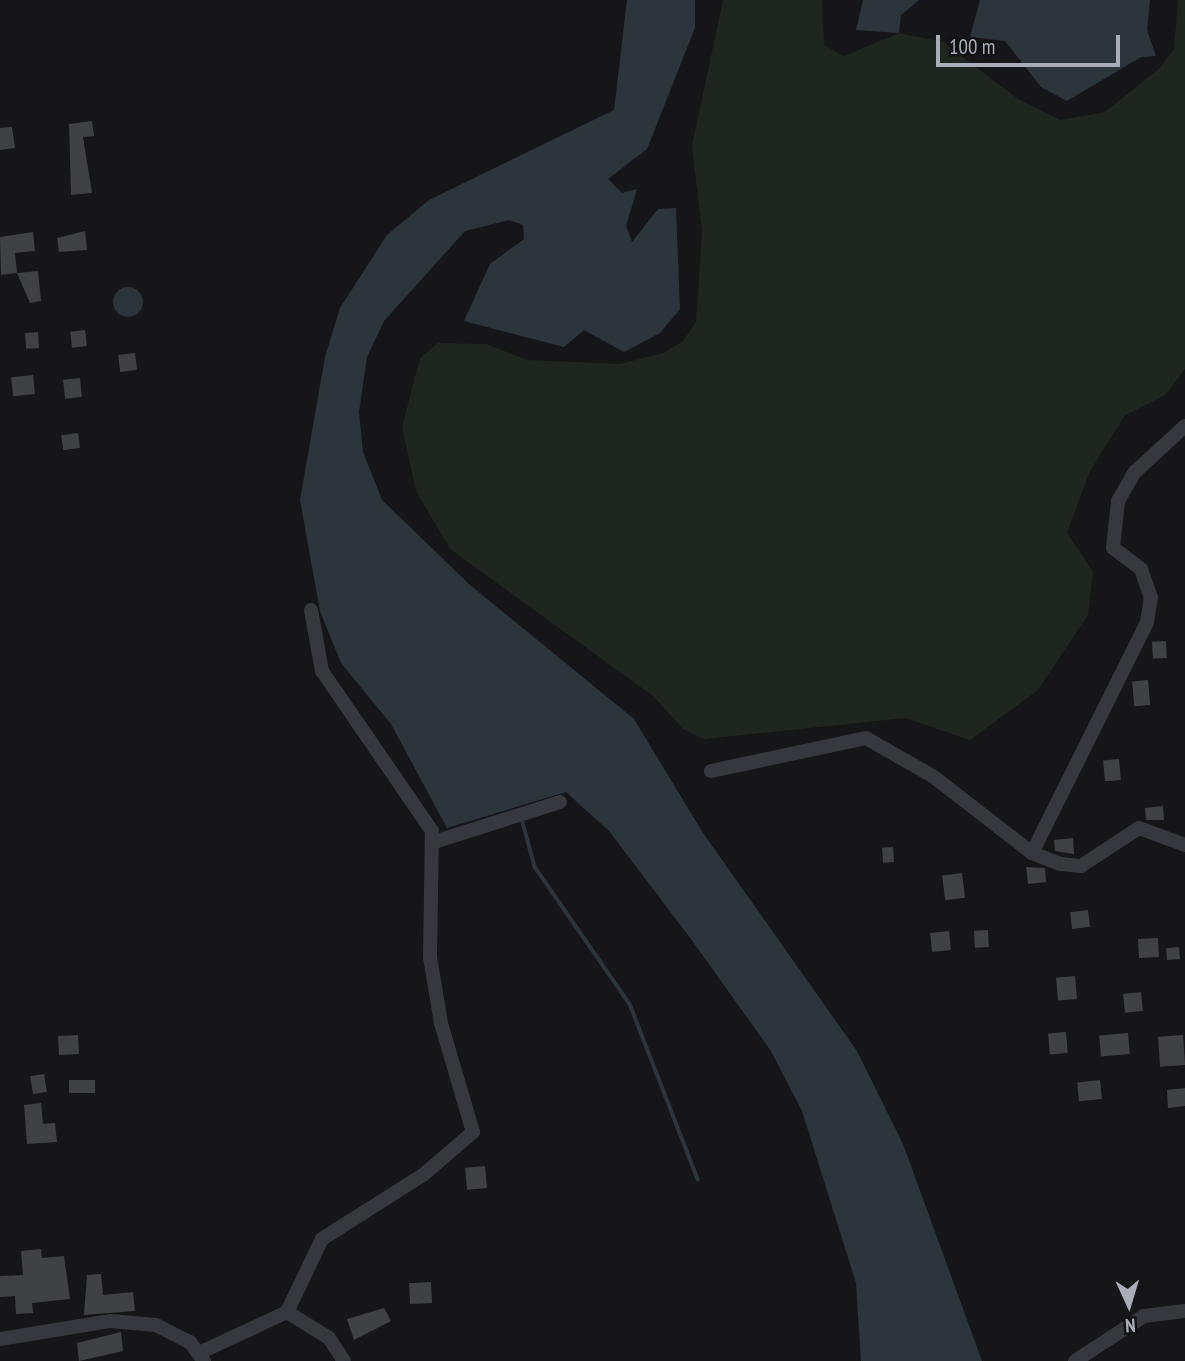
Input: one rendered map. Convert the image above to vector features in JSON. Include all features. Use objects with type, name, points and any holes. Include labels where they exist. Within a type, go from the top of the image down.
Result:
[{"type":"street","points":[[1032,853],[1147,622],[1151,598],[1141,569],[1113,548],[1118,501],[1135,472],[1185,426]]},
{"type":"street","points":[[0,1339],[110,1321],[156,1325],[202,1357],[287,1312],[322,1239],[423,1175],[474,1132],[441,1023],[430,957],[434,842],[432,831],[322,671],[311,610]]},
{"type":"street","points":[[711,771],[866,738],[934,777],[1032,853],[1080,866],[1139,828],[1185,845]]},
{"type":"street","points":[[434,842],[560,802]]},
{"type":"street","points":[[1075,1361],[1144,1316],[1185,1311]]},
{"type":"street","points":[[287,1312],[329,1338],[344,1361]]},
{"type":"shaded area","points":[[627,0],[695,0],[695,28],[647,149],[608,179],[622,193],[637,189],[626,226],[632,242],[658,209],[676,208],[680,309],[660,333],[624,352],[584,330],[564,347],[464,321],[490,264],[524,239],[523,225],[509,220],[465,231],[384,321],[367,357],[359,412],[363,452],[382,500],[470,585],[634,719],[703,833],[857,1051],[903,1144],[982,1361],[861,1361],[856,1283],[802,1111],[771,1051],[691,939],[609,831],[566,792],[447,828],[391,724],[341,663],[320,611],[300,500],[325,357],[340,308],[387,235],[429,200],[614,110]]},
{"type":"shaded area","points":[[723,0],[822,0],[824,45],[844,56],[899,33],[943,42],[1018,99],[1060,120],[1105,112],[1160,68],[1174,49],[1178,0],[1185,0],[1185,369],[1165,395],[1125,415],[1090,471],[1067,533],[1093,572],[1088,615],[1038,690],[970,740],[905,718],[704,739],[683,729],[653,696],[450,549],[416,491],[402,427],[420,358],[438,343],[486,344],[528,360],[620,364],[663,353],[683,341],[696,322],[702,232],[692,146]]},
{"type":"shaded area","points":[[863,0],[919,0],[901,15],[899,33],[856,30]]},
{"type":"shaded area","points":[[980,0],[1150,0],[1147,30],[1156,56],[1141,57],[1067,101],[1041,87],[1005,41],[970,37]]},
{"type":"shaded area","points":[[128,287],[139,291],[143,302],[139,313],[128,317],[117,313],[113,302],[117,291]]},
{"type":"building","points":[[92,121],[94,136],[83,137],[92,193],[71,195],[69,124]]},
{"type":"building","points":[[12,127],[15,148],[0,150],[0,128]]},
{"type":"building","points":[[85,231],[87,250],[59,252],[57,238]]},
{"type":"building","points":[[33,232],[35,251],[15,253],[17,273],[1,275],[0,237]]},
{"type":"building","points":[[38,271],[41,301],[30,303],[17,273]]},
{"type":"building","points":[[85,330],[87,346],[72,348],[70,332]]},
{"type":"building","points":[[38,332],[39,348],[26,349],[25,333]]},
{"type":"building","points":[[135,353],[137,370],[120,372],[118,355]]},
{"type":"building","points":[[33,375],[35,394],[13,396],[11,377]]},
{"type":"building","points":[[80,378],[82,397],[65,399],[63,380]]},
{"type":"building","points":[[78,433],[80,448],[63,450],[61,435]]},
{"type":"building","points":[[1166,641],[1167,658],[1153,659],[1152,642]]},
{"type":"building","points":[[1148,680],[1150,705],[1134,706],[1132,681]]},
{"type":"building","points":[[1119,759],[1121,780],[1105,781],[1103,760]]},
{"type":"building","points":[[1163,806],[1164,820],[1146,820],[1145,808]]},
{"type":"building","points":[[1073,838],[1074,854],[1055,851],[1054,840]]},
{"type":"building","points":[[893,847],[894,862],[883,863],[882,848]]},
{"type":"building","points":[[1026,867],[1045,868],[1046,882],[1028,884]]},
{"type":"building","points":[[962,873],[965,898],[945,900],[942,875]]},
{"type":"building","points":[[1088,910],[1090,927],[1072,929],[1070,912]]},
{"type":"building","points":[[988,930],[989,947],[975,948],[974,931]]},
{"type":"building","points":[[949,931],[951,950],[932,952],[930,933]]},
{"type":"building","points":[[1158,938],[1159,957],[1139,958],[1138,939]]},
{"type":"building","points":[[1179,947],[1180,959],[1167,960],[1166,948]]},
{"type":"building","points":[[1075,976],[1077,999],[1058,1001],[1056,978]]},
{"type":"building","points":[[1141,992],[1143,1011],[1125,1013],[1123,994]]},
{"type":"building","points":[[1066,1032],[1068,1053],[1050,1054],[1048,1034]]},
{"type":"building","points":[[1128,1033],[1130,1054],[1101,1056],[1099,1036]]},
{"type":"building","points":[[78,1035],[79,1054],[59,1055],[58,1036]]},
{"type":"building","points":[[1183,1035],[1185,1065],[1160,1067],[1158,1037]]},
{"type":"building","points":[[44,1074],[47,1092],[33,1094],[30,1076]]},
{"type":"building","points":[[69,1080],[95,1080],[95,1093],[69,1093]]},
{"type":"building","points":[[1100,1080],[1102,1099],[1079,1101],[1077,1082]]},
{"type":"building","points":[[1185,1088],[1185,1106],[1168,1108],[1167,1090]]},
{"type":"building","points":[[41,1103],[43,1124],[55,1123],[57,1142],[27,1144],[24,1105]]},
{"type":"building","points":[[485,1166],[487,1188],[467,1190],[465,1168]]},
{"type":"building","points":[[41,1249],[42,1258],[64,1256],[70,1299],[32,1303],[33,1313],[16,1314],[15,1296],[0,1297],[0,1276],[23,1275],[21,1251]]},
{"type":"building","points":[[101,1274],[103,1295],[133,1292],[135,1311],[84,1315],[87,1275]]},
{"type":"building","points":[[431,1282],[432,1303],[410,1304],[409,1283]]},
{"type":"building","points":[[384,1308],[391,1321],[354,1340],[347,1319]]},
{"type":"building","points":[[121,1332],[123,1351],[79,1361],[77,1343]]},
{"type":"waterway","points":[[522,819],[535,867],[630,1004],[698,1179]]}]
